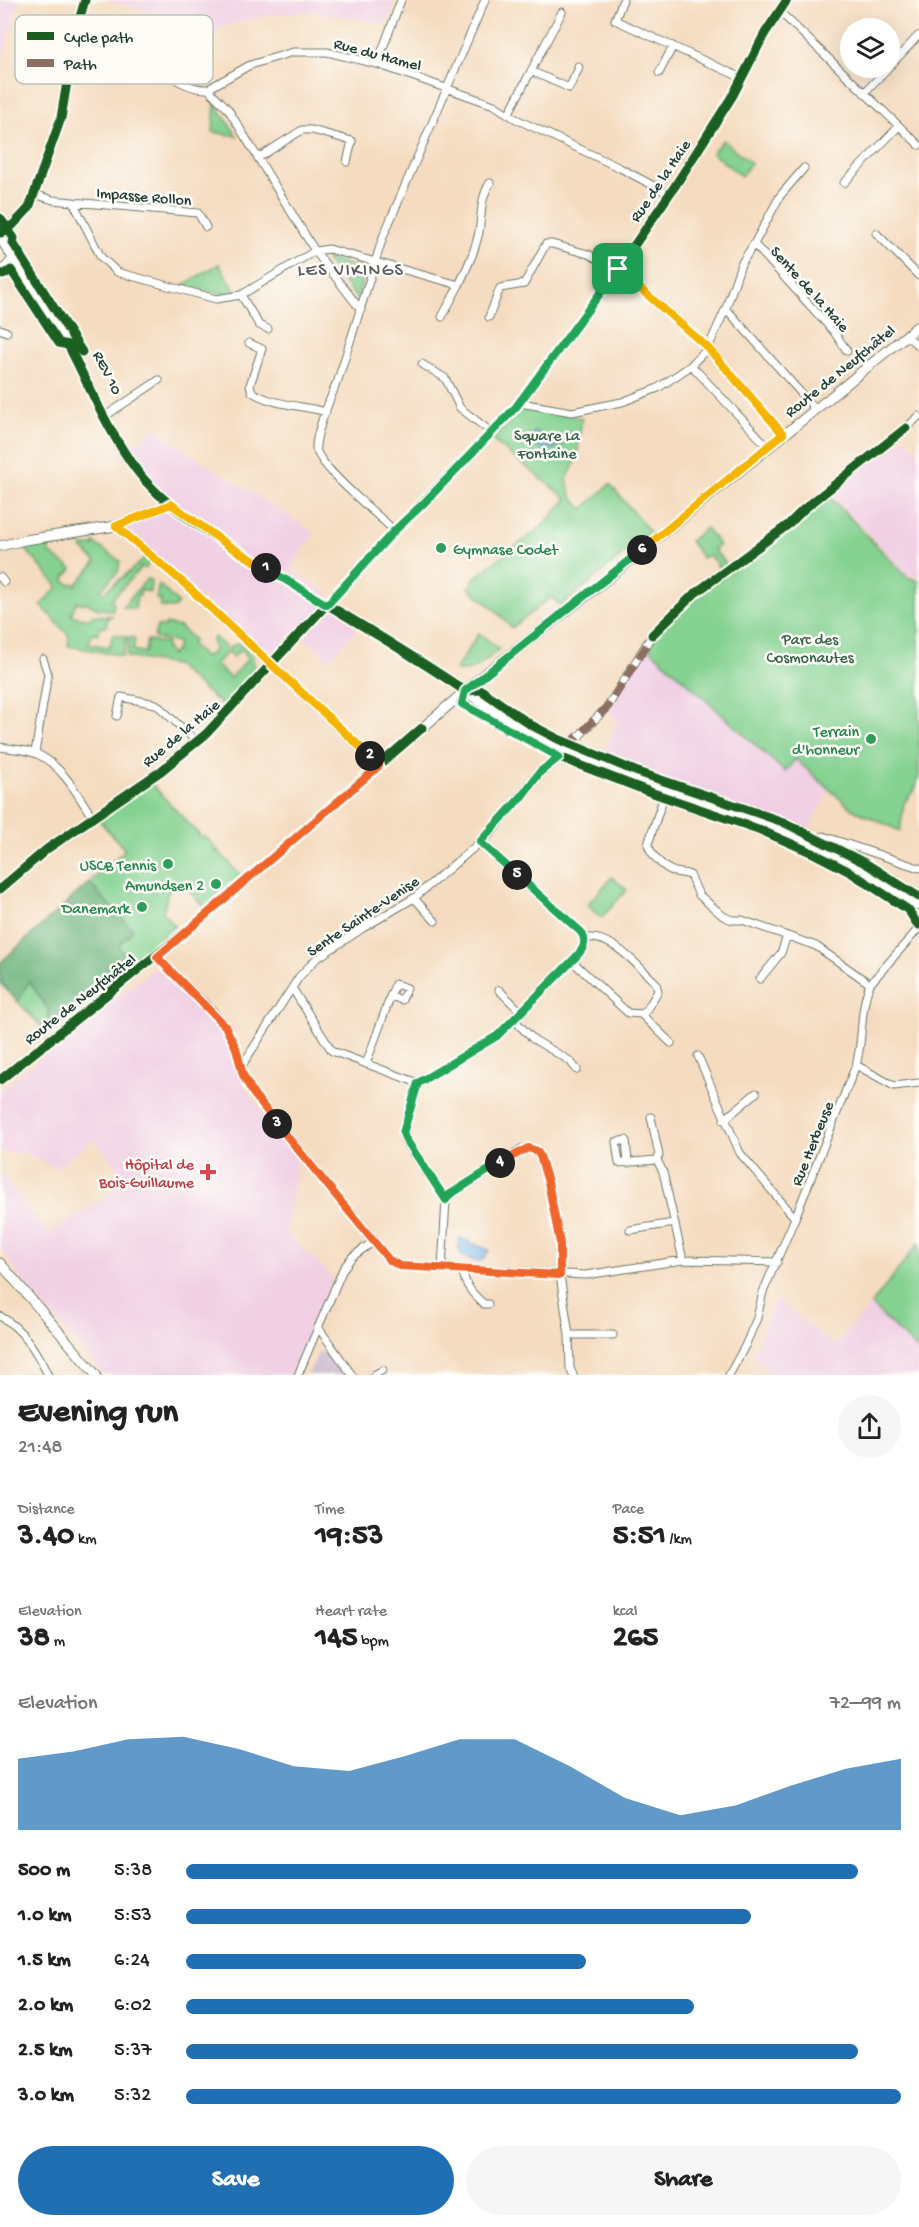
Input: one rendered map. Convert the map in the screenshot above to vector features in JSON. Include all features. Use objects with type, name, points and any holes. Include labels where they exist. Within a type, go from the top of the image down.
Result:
[{"type":"main road","points":[[80,15],[84,0]]},
{"type":"main road","points":[[67,84],[61,118],[32,199],[26,212],[0,236],[68,345],[104,417],[138,472],[171,504],[231,547],[327,605]]},
{"type":"main road","name":"Route de Neufchâtel","points":[[0,1080],[157,957],[465,691],[919,325]]},
{"type":"main road","points":[[0,546],[116,526],[171,504]]},
{"type":"main road","points":[[452,682],[520,728],[565,750],[613,772],[778,830],[818,847],[877,878],[919,906]]},
{"type":"main road","points":[[0,1263],[96,1375]]},
{"type":"street","points":[[377,64],[401,0]]},
{"type":"street","points":[[394,531],[327,468],[317,454],[317,439],[383,237],[485,0]]},
{"type":"street","points":[[623,0],[615,20],[742,78]]},
{"type":"street","name":"Rue de la Haie","points":[[0,889],[47,849],[161,771],[197,742],[227,713],[394,531],[424,503],[520,401],[618,269],[669,194],[742,78],[787,0]]},
{"type":"street","points":[[509,114],[562,12]]},
{"type":"street","points":[[779,12],[919,145]]},
{"type":"street","points":[[900,55],[918,36]]},
{"type":"street","points":[[659,73],[673,46]]},
{"type":"street","name":"Rue du Hamel","points":[[208,89],[244,67],[293,52],[327,52],[377,64],[494,105],[669,194]]},
{"type":"street","points":[[531,71],[569,88],[578,66]]},
{"type":"street","points":[[864,93],[878,78]]},
{"type":"street","points":[[185,84],[208,89],[228,109],[315,251],[361,310]]},
{"type":"street","points":[[844,183],[899,126]]},
{"type":"street","points":[[258,158],[302,130],[312,130],[352,141],[347,162]]},
{"type":"street","points":[[520,401],[572,412],[622,402],[658,388],[691,365],[708,348],[726,308],[741,264],[780,196],[804,168]]},
{"type":"street","points":[[442,317],[472,257],[479,232],[484,192],[490,183]]},
{"type":"street","points":[[32,199],[73,202],[101,257],[117,272],[216,299],[241,295],[315,251],[329,249],[459,285]]},
{"type":"street","name":"Impasse Rollon","points":[[73,202],[198,213],[206,227]]},
{"type":"street","points":[[876,233],[919,276]]},
{"type":"street","points":[[489,317],[500,288],[524,284],[549,243],[588,254],[618,269],[708,348],[783,434]]},
{"type":"street","name":"Sente de la Haie","points":[[754,244],[834,332],[848,351]]},
{"type":"street","points":[[0,272],[13,258]]},
{"type":"street","points":[[241,295],[259,325],[268,328]]},
{"type":"street","points":[[730,314],[815,409]]},
{"type":"street","points":[[906,336],[919,346]]},
{"type":"street","points":[[249,343],[262,349],[250,385],[252,392],[261,398],[326,412]]},
{"type":"street","points":[[422,364],[445,378],[460,408],[491,432]]},
{"type":"street","points":[[691,365],[768,447]]},
{"type":"street","points":[[104,417],[159,380]]},
{"type":"street","points":[[906,428],[919,416]]},
{"type":"street","points":[[116,526],[177,577],[379,766]]},
{"type":"street","points":[[327,605],[452,682]]},
{"type":"street","name":"Sente Sainte-Venise","points":[[241,1067],[299,977],[316,959],[414,898],[472,850],[522,796],[540,772],[556,760],[608,706],[652,635]]},
{"type":"street","points":[[35,753],[48,674],[43,659]]},
{"type":"street","points":[[117,716],[121,697],[156,704],[197,742]]},
{"type":"street","points":[[0,747],[35,753],[50,761],[61,772],[92,817]]},
{"type":"street","points":[[666,790],[648,844],[650,850],[671,870],[690,875],[699,895],[723,916],[732,920],[742,920],[816,946],[870,984]]},
{"type":"street","points":[[822,836],[919,868]]},
{"type":"street","points":[[446,1200],[403,1133],[418,1083],[497,1036],[582,951],[585,938],[480,842]]},
{"type":"street","points":[[414,898],[435,921]]},
{"type":"street","name":"Rue Herbeuse","points":[[729,1375],[757,1318],[770,1275],[856,1065],[860,1051],[863,1005],[870,984],[919,928]]},
{"type":"street","points":[[760,979],[781,953],[787,936]]},
{"type":"street","points":[[572,961],[628,1013],[641,1014],[646,1011],[658,991],[656,983],[617,947],[595,938],[585,938]]},
{"type":"street","points":[[157,957],[225,1026],[236,1048],[248,1084],[264,1109],[389,1260],[400,1266],[586,1275],[683,1260],[777,1262]]},
{"type":"street","points":[[292,988],[332,1051],[418,1083]]},
{"type":"street","points":[[499,990],[521,1012]]},
{"type":"street","points":[[366,1064],[390,996]]},
{"type":"street","points":[[641,1014],[671,1043]]},
{"type":"street","points":[[514,1020],[533,1039],[570,1061],[577,1070]]},
{"type":"street","points":[[698,1056],[740,1153],[795,1218]]},
{"type":"street","points":[[856,1065],[894,1086],[903,1087],[919,1083]]},
{"type":"street","points":[[724,1120],[756,1093]]},
{"type":"street","points":[[651,1117],[659,1155],[657,1160],[663,1172],[683,1260]]},
{"type":"street","points":[[442,1268],[446,1200],[449,1195],[521,1149],[528,1148],[537,1151],[548,1182],[560,1243],[560,1275],[569,1335],[570,1368],[573,1375]]},
{"type":"street","points":[[628,1163],[657,1160]]},
{"type":"street","points":[[630,1230],[674,1223]]},
{"type":"street","points":[[298,1375],[343,1269],[352,1257],[374,1241]]},
{"type":"street","points":[[462,1269],[464,1280],[475,1296],[484,1304],[488,1304]]},
{"type":"street","points":[[0,1316],[15,1325],[27,1339],[48,1375]]},
{"type":"street","points":[[318,1327],[352,1375]]},
{"type":"street","points":[[569,1335],[613,1335]]},
{"type":"street","points":[[374,1375],[383,1370]]},
{"type":"shaded area","points":[[0,0],[20,0],[15,15],[0,65]]},
{"type":"shaded area","points":[[105,0],[395,0],[386,24],[311,11],[267,15],[225,26],[213,36],[213,15],[159,15]]},
{"type":"shaded area","points":[[156,428],[181,448],[315,533],[290,569],[326,592],[330,601],[362,624],[329,660],[295,630],[268,660],[160,560],[144,554],[112,533],[92,536],[91,528],[114,525],[171,504],[124,452]]},
{"type":"shaded area","points":[[905,438],[919,451],[919,577],[908,575],[829,493]]},
{"type":"shaded area","points":[[648,646],[784,771],[795,759],[830,790],[804,838],[598,765],[617,722],[607,710]]},
{"type":"shaded area","name":"Hôpital de Bois-Guillaume","points":[[153,969],[164,969],[222,1028],[234,1051],[236,1065],[253,1101],[297,1157],[286,1233],[334,1279],[293,1375],[104,1375],[24,1283],[0,1247],[0,1171],[48,1234],[128,1182],[94,1139],[56,1169],[25,1153],[0,1152],[0,1091]]},
{"type":"shaded area","points":[[776,1299],[834,1345],[871,1305],[919,1351],[919,1375],[773,1375],[753,1355]]},
{"type":"shaded area","points":[[330,1352],[349,1375],[308,1375],[318,1353]]},
{"type":"green space","points":[[215,102],[237,136],[213,132]]},
{"type":"green space","points":[[723,140],[751,163],[741,176],[712,153]]},
{"type":"green space","points":[[327,253],[335,255],[334,260],[359,268],[362,262],[368,263],[357,299],[326,260]]},
{"type":"green space","points":[[219,264],[236,292],[216,293],[183,285]]},
{"type":"green space","name":"Square La Fontaine","points":[[523,408],[582,418],[577,459],[567,479],[571,496],[583,509],[610,484],[650,532],[561,606],[551,597],[512,628],[469,588],[474,578],[541,527],[567,499],[492,440]]},
{"type":"green space","name":"Parc des Cosmonautes","points":[[827,494],[907,577],[919,581],[919,776],[915,789],[904,803],[900,831],[852,809],[795,759],[785,772],[650,649],[656,634],[695,596],[789,528]]},
{"type":"green space","points":[[706,528],[719,545],[714,550],[727,565],[721,570],[709,555],[702,558],[690,541]]},
{"type":"green space","points":[[59,540],[59,545],[49,547],[49,553],[72,569],[65,578],[65,581],[71,585],[73,583],[76,585],[96,562],[82,548],[83,546],[94,546],[94,543],[120,561],[118,572],[100,590],[103,593],[145,557],[152,560],[145,569],[142,567],[111,600],[114,603],[113,610],[98,609],[85,602],[82,604],[77,601],[71,615],[88,620],[92,615],[113,616],[108,617],[106,627],[100,627],[98,634],[91,633],[89,644],[109,647],[113,634],[127,637],[123,656],[68,646],[69,636],[41,605],[58,587],[23,546]]},
{"type":"green space","points":[[147,579],[151,580],[150,592],[141,590],[140,596],[137,596],[135,609],[122,607]]},
{"type":"green space","points":[[159,584],[178,603],[174,608],[160,607],[161,600],[156,599]]},
{"type":"green space","points":[[166,624],[180,627],[194,640],[191,644],[205,658],[214,650],[212,640],[214,637],[226,647],[226,654],[215,664],[230,678],[248,659],[240,650],[233,657],[229,653],[229,647],[239,643],[253,656],[254,669],[224,707],[175,665],[127,657],[129,637],[135,638],[133,650],[145,653],[147,640],[167,643],[166,647],[171,655],[176,651],[178,642],[154,638],[157,626],[165,627]]},
{"type":"green space","points":[[479,633],[499,649],[473,669],[455,670]]},
{"type":"green space","points":[[149,781],[202,838],[205,836],[216,848],[214,851],[216,853],[218,850],[237,872],[243,875],[206,909],[180,881],[168,892],[163,913],[175,926],[141,957],[47,1032],[0,983],[0,963],[125,850],[99,820]]},
{"type":"green space","points":[[612,877],[627,890],[601,918],[587,905]]},
{"type":"green space","points":[[89,883],[133,930],[118,946],[130,960],[141,957],[47,1032],[49,1011],[29,981],[18,1002],[4,985],[0,963]]},
{"type":"green space","points":[[919,1243],[919,1351],[871,1305]]},
{"type":"water","points":[[538,432],[538,436],[544,441],[563,444],[554,448],[545,448],[527,443],[528,438]]},
{"type":"water","points":[[460,1238],[489,1250],[484,1259],[477,1262],[462,1256],[458,1248]]},
{"type":"marked path","points":[[567,747],[608,706],[656,631]]},
{"type":"marked path","points":[[270,664],[379,766]]},
{"type":"cycle path","points":[[81,15],[85,0]]},
{"type":"cycle path","points":[[0,889],[47,849],[161,771],[206,734],[395,531],[516,407],[618,269],[675,186],[733,95],[765,33],[787,0]]},
{"type":"cycle path","points":[[1,233],[12,226],[29,208],[61,118],[67,84]]},
{"type":"cycle path","name":"REV 10","points":[[0,218],[14,238],[13,243],[82,352]]},
{"type":"cycle path","points":[[0,273],[3,275],[11,270],[59,343],[68,345],[109,426],[128,457],[138,472],[167,502],[204,530],[465,691]]},
{"type":"cycle path","points":[[652,635],[694,594],[789,524],[804,509],[906,428]]},
{"type":"cycle path","points":[[465,691],[481,690],[531,725],[558,739],[635,771],[783,822],[865,863],[919,897]]},
{"type":"cycle path","points":[[465,691],[461,704],[559,757],[650,792],[758,829],[815,854],[850,872],[907,909],[919,925]]},
{"type":"cycle path","points":[[0,1080],[200,920],[422,728]]},
{"type":"place","name":"Gymnase Codet","points":[[441,548]]},
{"type":"place","name":"Terrain d'honneur","points":[[871,739]]},
{"type":"place","name":"USCB Tennis","points":[[168,864]]},
{"type":"place","name":"Amundsen 2","points":[[216,884]]},
{"type":"place","name":"Danemark","points":[[142,907]]},
{"type":"place","name":"Hôpital de Bois-Guillaume","points":[[208,1172]]},
{"type":"district","name":"LES VIKINGS","points":[[351,269]]},
{"type":"route","points":[[618,269],[708,348],[783,434],[590,593],[465,691],[462,704],[559,757],[540,772],[522,796],[480,842],[581,932],[585,938],[585,944],[582,951],[497,1036],[418,1083],[403,1133],[446,1200],[449,1195],[521,1149],[528,1148],[537,1151],[548,1182],[560,1243],[560,1275],[400,1266],[389,1260],[264,1109],[243,1075],[236,1048],[225,1026],[212,1010],[157,957],[379,766],[186,585],[116,526],[171,504],[231,547],[327,605],[394,531],[516,407],[618,269]]}]
